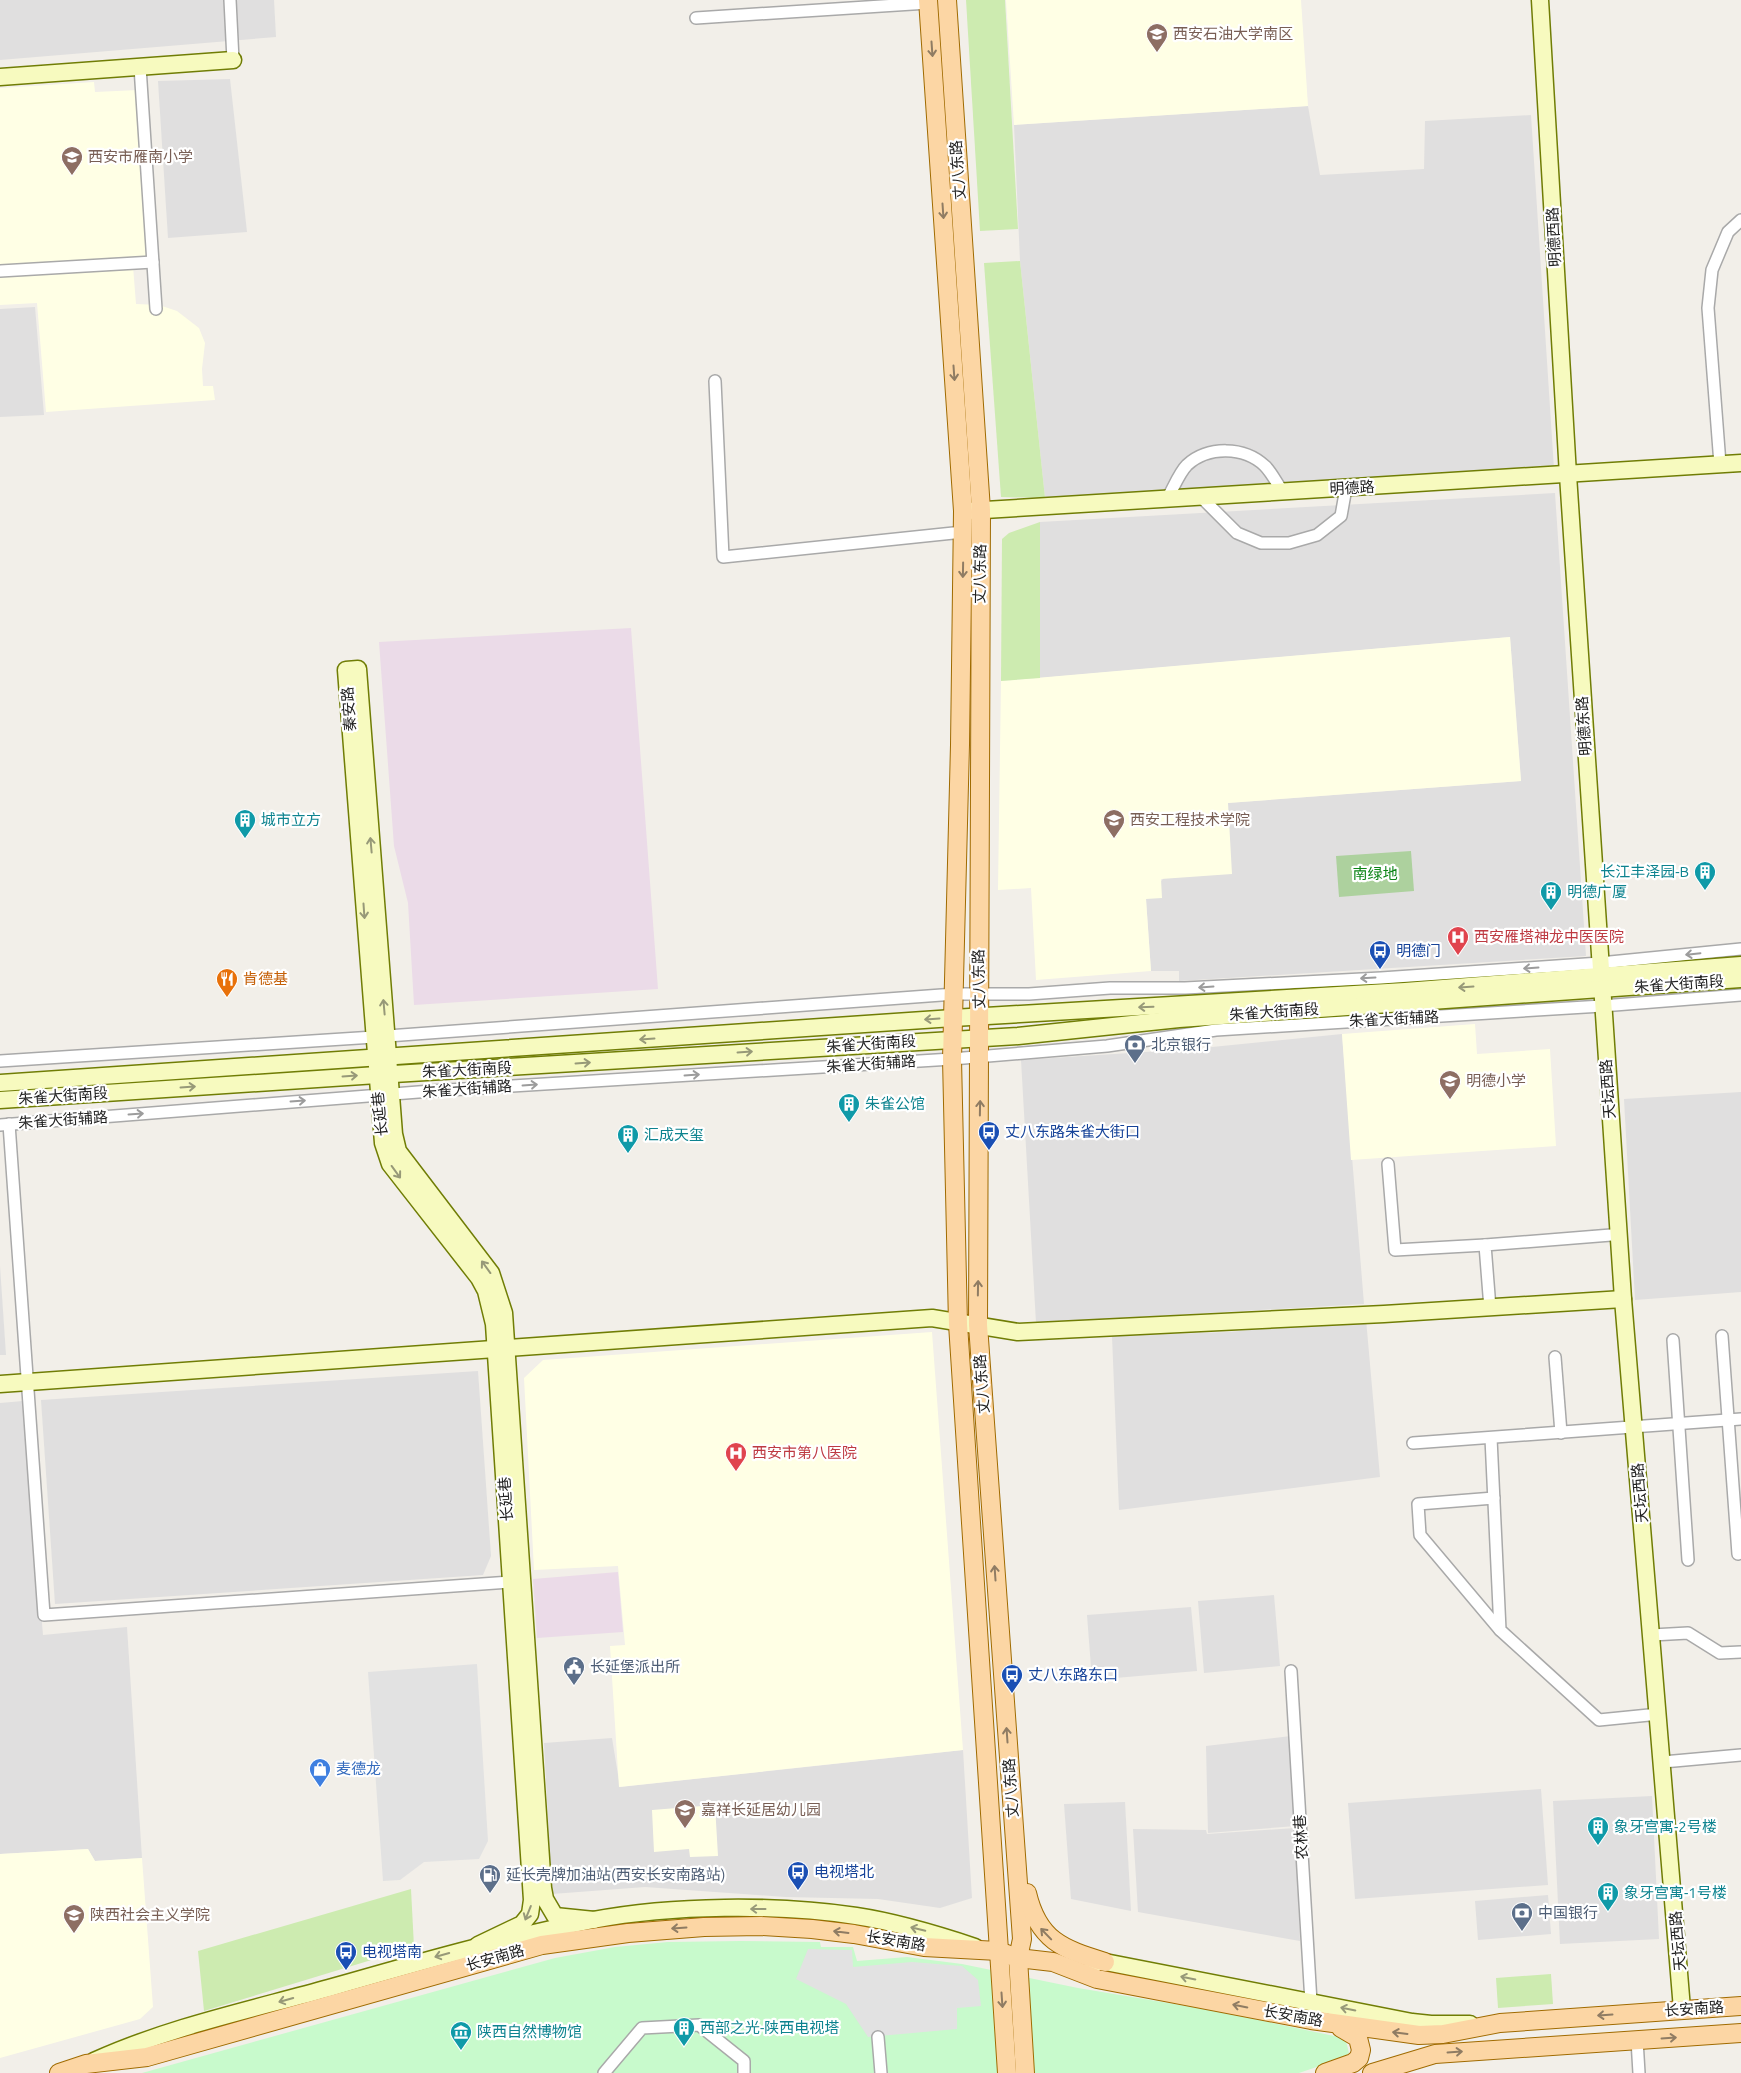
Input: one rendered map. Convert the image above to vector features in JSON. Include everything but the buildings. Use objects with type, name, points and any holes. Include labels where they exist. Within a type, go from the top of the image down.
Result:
[{"type":"main road","name":"丈八东路","points":[[947,0],[981,510],[978,993],[981,1056],[978,1325],[1022,1939],[1018,1958],[1025,2073]]},
{"type":"main road","name":"丈八东路","points":[[928,1],[963,511],[952,1039],[958,1324],[990,1950],[1007,2073]]},
{"type":"main road","points":[[1015,1846],[1030,1910],[1046,1935],[1066,1949],[1104,1962]]},
{"type":"main road","name":"长安南路","points":[[59,2073],[86,2064],[147,2056],[533,1948],[591,1937],[668,1929],[760,1926],[832,1931],[924,1946],[990,1950],[1018,1958],[1053,1962],[1098,1979],[1329,2023],[1424,2035],[1500,2023],[1741,2006]]},
{"type":"main road","points":[[1325,2073],[1353,2063],[1360,2055],[1358,2038],[1350,2032],[1329,2023]]},
{"type":"main road","name":"长安南路","points":[[1372,2073],[1435,2054],[1741,2033]]},
{"type":"street","points":[[0,77],[233,60],[230,0]]},
{"type":"street","name":"明德西路","points":[[1540,0],[1568,475]]},
{"type":"street","points":[[696,18],[928,1]]},
{"type":"street","points":[[140,67],[156,309]]},
{"type":"street","points":[[1720,464],[1708,308],[1712,270],[1728,232],[1741,220]]},
{"type":"street","points":[[0,271],[153,262]]},
{"type":"street","points":[[715,381],[723,557],[963,532]]},
{"type":"street","points":[[1167,499],[1186,466],[1206,453],[1225,451],[1244,453],[1265,466],[1282,492]]},
{"type":"street","name":"明德路","points":[[963,511],[1741,463]]},
{"type":"street","name":"明德东路","points":[[1568,475],[1601,984]]},
{"type":"street","points":[[1201,497],[1237,533],[1261,543],[1289,543],[1317,534],[1341,516],[1346,488]]},
{"type":"street","name":"秦安路","points":[[380,1037],[346,670],[358,669],[380,1037],[381,1056]]},
{"type":"street","name":"朱雀大街辅路","points":[[4,1124],[384,1094],[952,1059],[1107,1046],[1216,1030],[1601,984],[1741,949]]},
{"type":"street","name":"朱雀大街南段","points":[[0,1100],[1109,1028],[1199,1018],[1601,984],[1741,965]]},
{"type":"street","name":"朱雀大街南段","points":[[0,1083],[953,1018],[1601,984],[1741,980]]},
{"type":"street","name":"朱雀大街辅路","points":[[0,1062],[380,1037],[978,993],[1029,994],[1110,988],[1601,984],[1741,995]]},
{"type":"street","name":"天坛西路","points":[[1601,984],[1623,1299],[1663,1762],[1682,2009]]},
{"type":"street","name":"长延巷","points":[[381,1056],[384,1094],[398,1151],[491,1273],[504,1312],[501,1348],[511,1582],[532,1900],[530,1914],[522,1924],[478,1945]]},
{"type":"street","points":[[4,1124],[28,1383],[44,1615],[511,1582]]},
{"type":"street","points":[[1388,1164],[1395,1250],[1611,1236]]},
{"type":"street","points":[[1484,1245],[1490,1308]]},
{"type":"street","points":[[0,1384],[932,1318],[958,1324],[978,1325],[1018,1332],[1490,1308],[1623,1299]]},
{"type":"street","points":[[1722,1336],[1738,1554]]},
{"type":"street","points":[[1672,1340],[1688,1560]]},
{"type":"street","name":"长延巷","points":[[501,1348],[543,1888],[545,1899],[555,1916],[594,1920]]},
{"type":"street","points":[[1555,1358],[1561,1433]]},
{"type":"street","points":[[1413,1443],[1741,1419]]},
{"type":"street","points":[[1491,1438],[1500,1630]]},
{"type":"street","points":[[1494,1498],[1418,1504],[1420,1535],[1500,1630],[1599,1720],[1659,1714]]},
{"type":"street","points":[[1652,1635],[1688,1633],[1720,1654],[1741,1652]]},
{"type":"street","name":"农林巷","points":[[1291,1671],[1312,2002]]},
{"type":"street","points":[[1663,1762],[1741,1755]]},
{"type":"street","points":[[86,2064],[154,2036],[478,1945],[594,1920],[679,1911],[785,1909],[878,1920],[990,1950]]},
{"type":"street","points":[[1053,1962],[1104,1962],[1423,2023],[1500,2023]]},
{"type":"street","points":[[604,2073],[642,2028],[699,2025],[744,2062],[744,2073]]},
{"type":"street","points":[[878,2037],[881,2073]]},
{"type":"street","points":[[1637,2040],[1639,2073]]},
{"type":"shaded area","points":[[0,0],[274,0],[276,37],[0,60]]},
{"type":"shaded area","name":"西安石油大学南区","points":[[1006,0],[1301,0],[1308,106],[1014,125]]},
{"type":"shaded area","points":[[230,79],[247,232],[168,238],[158,81]]},
{"type":"shaded area","name":"西安市雁南小学","points":[[94,82],[95,92],[138,90],[149,259],[0,268],[0,88]]},
{"type":"shaded area","points":[[1308,106],[1320,175],[1424,169],[1425,121],[1531,115],[1554,469],[1045,498],[1020,261],[1014,125]]},
{"type":"shaded area","points":[[133,266],[136,304],[159,305],[177,311],[199,328],[205,343],[202,369],[203,386],[213,386],[215,400],[46,412],[37,303],[0,305],[0,273]]},
{"type":"shaded area","points":[[35,307],[44,415],[0,417],[0,309]]},
{"type":"shaded area","points":[[1555,493],[1586,956],[1179,981],[1179,971],[1151,971],[1146,899],[1227,803],[1521,781],[1510,637],[1040,678],[1040,522]]},
{"type":"shaded area","points":[[631,628],[658,989],[414,1005],[408,903],[394,846],[379,642]]},
{"type":"shaded area","name":"西安工程技术学院","points":[[1510,637],[1521,781],[1228,803],[1232,874],[1161,879],[1162,898],[1146,899],[1151,971],[1036,980],[1031,888],[998,890],[1001,681]]},
{"type":"shaded area","name":"明德小学","points":[[1475,1024],[1477,1054],[1550,1049],[1556,1146],[1351,1160],[1342,1034]]},
{"type":"shaded area","points":[[1342,1034],[1364,1304],[1036,1323],[1021,1060],[1192,1049]]},
{"type":"shaded area","points":[[1741,1092],[1741,1292],[1635,1300],[1624,1099]]},
{"type":"shaded area","points":[[0,1266],[6,1355],[0,1355]]},
{"type":"shaded area","points":[[1366,1319],[1380,1477],[1119,1510],[1112,1336],[1229,1332]]},
{"type":"shaded area","name":"西安市第八医院","points":[[932,1332],[963,1750],[619,1787],[610,1646],[625,1645],[618,1566],[534,1570],[524,1378],[543,1360]]},
{"type":"shaded area","points":[[478,1371],[491,1556],[483,1575],[55,1604],[41,1400]]},
{"type":"shaded area","points":[[23,1401],[43,1635],[127,1627],[142,1858],[95,1861],[88,1849],[0,1854],[0,1403]]},
{"type":"shaded area","points":[[618,1572],[623,1632],[537,1638],[533,1579]]},
{"type":"shaded area","points":[[1274,1595],[1280,1666],[1204,1673],[1198,1601]]},
{"type":"shaded area","points":[[1191,1607],[1197,1671],[1092,1680],[1087,1615]]},
{"type":"shaded area","points":[[477,1664],[488,1841],[479,1859],[424,1862],[400,1880],[383,1881],[368,1672]]},
{"type":"shaded area","points":[[1291,1736],[1296,1826],[1208,1833],[1206,1746]]},
{"type":"shaded area","points":[[612,1738],[620,1787],[963,1750],[972,1898],[940,1908],[878,1899],[785,1897],[645,1887],[552,1894],[544,1743]]},
{"type":"shaded area","points":[[1541,1789],[1548,1885],[1355,1899],[1348,1803]]},
{"type":"shaded area","points":[[1652,1796],[1659,1939],[1560,1944],[1553,1801]]},
{"type":"shaded area","points":[[1125,1802],[1131,1911],[1071,1899],[1064,1804]]},
{"type":"shaded area","name":"嘉祥长延居幼儿园","points":[[715,1805],[718,1856],[690,1857],[689,1849],[654,1852],[652,1810]]},
{"type":"shaded area","points":[[1295,1828],[1300,1941],[1138,1912],[1133,1829],[1206,1830],[1207,1834]]},
{"type":"shaded area","name":"陕西社会主义学院","points":[[88,1849],[95,1861],[142,1858],[153,2007],[140,2019],[0,2058],[0,1854]]},
{"type":"shaded area","points":[[1548,1895],[1551,1934],[1478,1940],[1475,1901]]},
{"type":"shaded area","points":[[808,1949],[852,1950],[853,1967],[912,1962],[962,1966],[978,1980],[981,2006],[957,2008],[957,2029],[868,2037],[846,2004],[796,1979]]},
{"type":"green space","points":[[966,0],[1005,0],[1018,229],[980,231]]},
{"type":"green space","points":[[1020,261],[1045,498],[1001,497],[984,263]]},
{"type":"green space","points":[[1040,522],[1040,678],[1001,681],[1002,539],[1009,533]]},
{"type":"green space","name":"南绿地","points":[[1411,851],[1414,891],[1339,897],[1336,856]]},
{"type":"green space","points":[[411,1889],[414,1947],[204,2011],[198,1951]]},
{"type":"green space","points":[[668,1942],[820,1942],[821,1947],[853,1947],[857,1961],[907,1957],[962,1964],[1078,1988],[1216,2011],[1339,2037],[1346,2041],[1349,2053],[1343,2058],[1299,2073],[142,2073],[555,1958],[615,1947]]},
{"type":"green space","points":[[1551,1974],[1553,2004],[1498,2008],[1496,1978]]},
{"type":"place","name":"西安石油大学南区","points":[[1157,53]]},
{"type":"place","name":"西安市雁南小学","points":[[72,176]]},
{"type":"place","name":"城市立方","points":[[245,839]]},
{"type":"place","name":"西安工程技术学院","points":[[1114,839]]},
{"type":"place","name":"长江丰泽园-B","points":[[1705,891]]},
{"type":"place","name":"明德广厦","points":[[1551,911]]},
{"type":"place","name":"西安雁塔神龙中医医院","points":[[1458,956]]},
{"type":"place","name":"明德门","points":[[1380,970]]},
{"type":"place","name":"肯德基","points":[[227,998]]},
{"type":"place","name":"北京银行","points":[[1135,1064]]},
{"type":"place","name":"明德小学","points":[[1450,1100]]},
{"type":"place","name":"朱雀公馆","points":[[849,1123]]},
{"type":"place","name":"丈八东路朱雀大街口","points":[[989,1151]]},
{"type":"place","name":"汇成天玺","points":[[628,1154]]},
{"type":"place","name":"西安市第八医院","points":[[736,1472]]},
{"type":"place","name":"长延堡派出所","points":[[574,1686]]},
{"type":"place","name":"丈八东路东口","points":[[1012,1694]]},
{"type":"place","name":"麦德龙","points":[[320,1788]]},
{"type":"place","name":"嘉祥长延居幼儿园","points":[[685,1829]]},
{"type":"place","name":"象牙宫寓-2号楼","points":[[1598,1846]]},
{"type":"place","name":"电视塔北","points":[[798,1891]]},
{"type":"place","name":"延长壳牌加油站(西安长安南路站)","points":[[490,1894]]},
{"type":"place","name":"象牙宫寓-1号楼","points":[[1608,1912]]},
{"type":"place","name":"中国银行","points":[[1522,1932]]},
{"type":"place","name":"陕西社会主义学院","points":[[74,1934]]},
{"type":"place","name":"电视塔南","points":[[346,1971]]},
{"type":"place","name":"西部之光-陕西电视塔","points":[[684,2047]]},
{"type":"place","name":"陕西自然博物馆","points":[[461,2051]]}]
